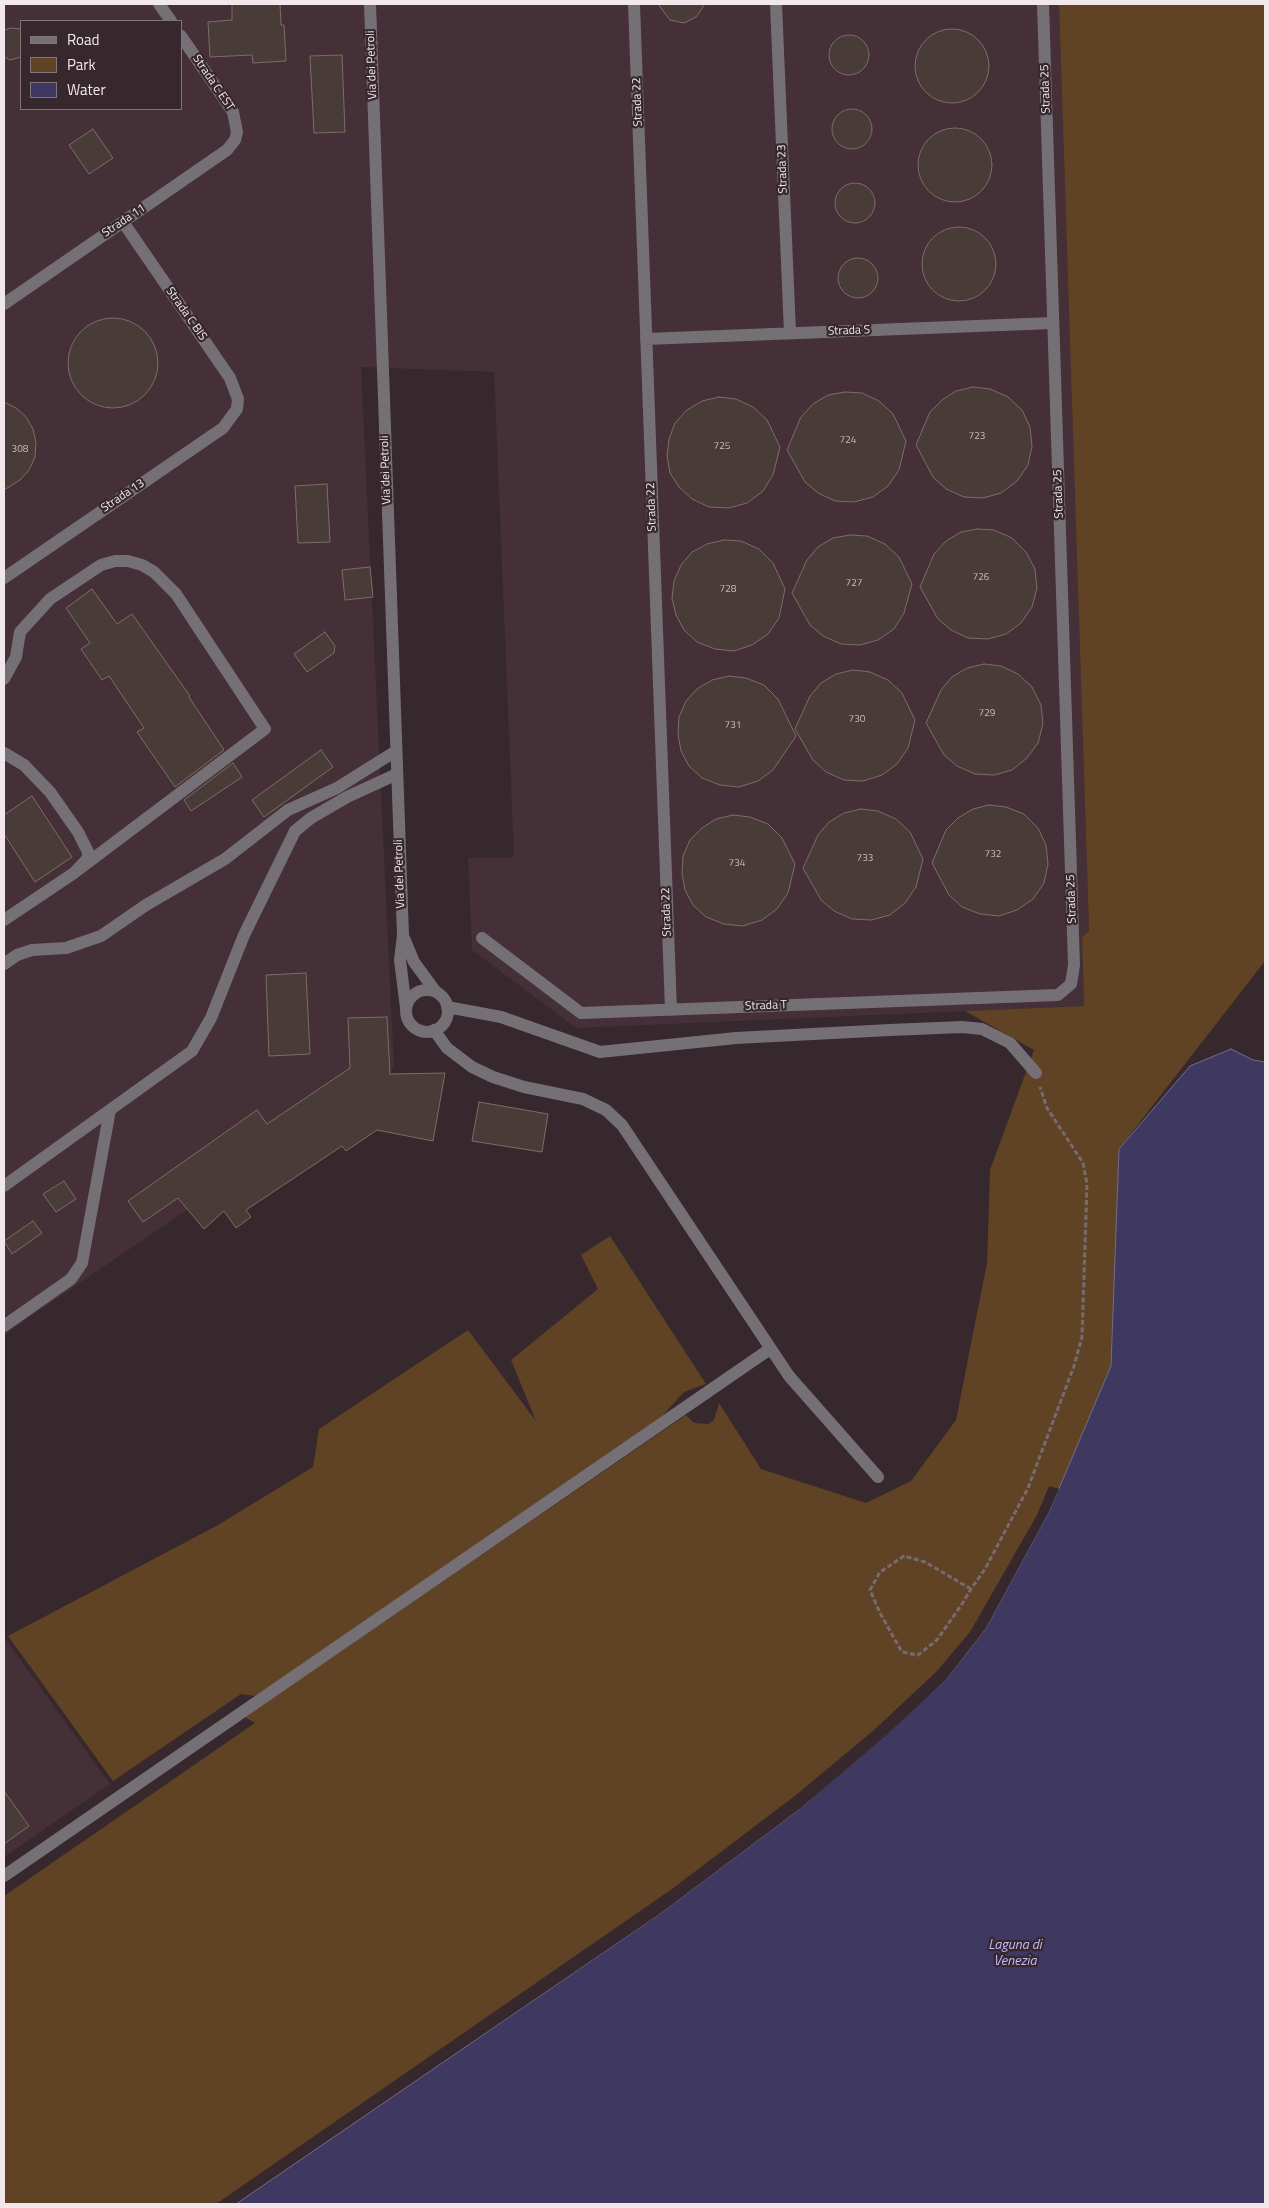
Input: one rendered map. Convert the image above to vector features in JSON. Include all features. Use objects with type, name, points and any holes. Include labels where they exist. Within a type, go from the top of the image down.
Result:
[{"type":"street","points":[[159,4],[170,20]]},
{"type":"street","name":"Via dei Petroli","points":[[370,4],[403,935],[400,960],[406,1008]]},
{"type":"street","name":"Strada 22","points":[[634,4],[671,1010]]},
{"type":"street","name":"Strada 23","points":[[776,4],[790,333]]},
{"type":"street","name":"Strada 25","points":[[1043,4],[1074,955],[1074,976],[1071,984]]},
{"type":"street","name":"Strada C EST","points":[[182,37],[233,112],[237,132]]},
{"type":"street","name":"Strada 11","points":[[4,304],[227,150],[235,140],[237,132]]},
{"type":"street","name":"Strada C BIS","points":[[123,222],[230,378],[238,399],[237,409]]},
{"type":"street","name":"Strada S","points":[[646,339],[1053,323]]},
{"type":"street","name":"Strada 13","points":[[4,578],[222,428],[237,409]]},
{"type":"street","points":[[4,679],[16,657],[20,632],[50,599],[101,565],[115,561],[128,561],[142,565],[154,572],[176,594],[265,730],[74,873],[4,920]]},
{"type":"street","points":[[4,964],[17,955],[32,950],[66,948],[101,936],[146,905],[225,859],[288,810],[337,788],[396,751]]},
{"type":"street","points":[[4,753],[24,765],[34,774],[50,792],[78,832],[88,852],[88,858],[74,873]]},
{"type":"street","points":[[4,1186],[183,1059],[198,1043],[244,935],[295,831],[326,809],[397,774]]},
{"type":"street","name":"Via dei Petroli","points":[[403,935],[414,962],[436,992]]},
{"type":"street","name":"Strada T","points":[[482,938],[581,1014],[1058,995],[1071,984]]},
{"type":"street","points":[[423,990],[436,992],[441,996],[447,1007],[445,1021],[434,1030],[420,1030],[414,1027],[409,1021],[406,1008],[416,992],[423,990]]},
{"type":"street","points":[[447,1007],[501,1017],[600,1052],[736,1038],[899,1029],[982,1028],[1010,1043],[1036,1072]]},
{"type":"street","points":[[434,1030],[447,1048],[472,1067],[493,1077],[524,1087],[583,1099],[606,1110],[614,1118],[629,1134],[789,1376],[878,1477]]},
{"type":"street","points":[[4,1326],[71,1279],[82,1263],[110,1110]]},
{"type":"street","points":[[4,1876],[770,1349]]},
{"type":"path","points":[[971,1589],[925,1562],[904,1556],[880,1572],[870,1590],[880,1613],[902,1652],[918,1656],[937,1640],[985,1569],[1028,1488],[1074,1366],[1082,1336],[1087,1184],[1083,1163],[1047,1108],[1036,1072]]},
{"type":"shaded area","points":[[4,4],[1059,4],[1089,930],[1082,938],[1084,1006],[576,1028],[472,950],[468,858],[514,857],[494,372],[361,367],[394,1068],[4,1335]]},
{"type":"shaded area","points":[[4,1637],[110,1784],[4,1857]]},
{"type":"green space","points":[[1059,4],[1265,4],[1265,961],[1119,1149],[1111,1366],[1059,1489],[1049,1486],[1037,1515],[970,1632],[936,1672],[873,1731],[796,1795],[672,1889],[216,2204],[4,2204],[4,1896],[255,1723],[245,1717],[686,1415],[694,1423],[708,1424],[714,1420],[719,1403],[761,1469],[866,1503],[911,1481],[956,1420],[987,1263],[990,1170],[1034,1050],[965,1011],[1084,1006],[1082,938],[1089,930]]},
{"type":"green space","points":[[610,1236],[706,1384],[684,1392],[662,1416],[256,1696],[241,1694],[113,1781],[8,1636],[218,1525],[313,1467],[319,1429],[468,1330],[536,1421],[511,1360],[598,1289],[581,1255]]},
{"type":"water","name":"Laguna di Venezia","points":[[1231,1049],[1253,1060],[1265,1062],[1265,2204],[236,2204],[661,1913],[801,1808],[945,1681],[986,1628],[1049,1512],[1111,1366],[1119,1149],[1190,1066]]},
{"type":"pier","points":[[1056,1488],[1059,1489],[1049,1512],[986,1628],[945,1681],[884,1737],[801,1808],[661,1913],[234,2204],[660,1910],[800,1806],[883,1735],[943,1679],[984,1626],[1046,1511]]},
{"type":"building","points":[[232,4],[280,4],[281,25],[284,25],[286,61],[253,63],[252,55],[210,57],[208,22],[232,20]]},
{"type":"building","points":[[658,4],[705,4],[696,17],[684,23],[670,20]]},
{"type":"building","points":[[11,28],[20,29],[20,57],[10,60],[4,57],[4,30]]},
{"type":"building","points":[[952,29],[966,32],[978,40],[986,52],[989,66],[986,80],[978,92],[966,100],[952,103],[938,100],[926,92],[918,80],[915,66],[918,52],[926,40],[938,32]]},
{"type":"building","points":[[853,35],[860,38],[866,44],[869,55],[868,63],[860,72],[853,75],[845,75],[838,72],[830,63],[829,51],[832,44],[841,36]]},
{"type":"building","points":[[342,55],[345,132],[314,133],[310,56]]},
{"type":"building","points":[[856,109],[863,112],[869,118],[872,129],[871,137],[863,146],[856,149],[848,149],[841,146],[833,137],[832,125],[835,118],[844,110]]},
{"type":"building","points":[[955,128],[969,131],[981,139],[989,151],[992,165],[989,179],[981,191],[969,199],[955,202],[941,199],[929,191],[921,179],[918,165],[921,151],[929,139],[941,131]]},
{"type":"building","points":[[93,129],[113,158],[89,174],[69,145]]},
{"type":"building","points":[[859,183],[866,186],[872,192],[875,203],[874,211],[866,220],[859,223],[851,223],[844,220],[836,211],[835,199],[838,192],[847,184]]},
{"type":"building","points":[[959,227],[973,230],[985,238],[993,250],[996,264],[993,278],[985,290],[973,298],[959,301],[945,298],[933,290],[925,278],[922,264],[925,250],[933,238],[945,230]]},
{"type":"building","points":[[862,258],[869,261],[875,267],[878,278],[877,286],[869,295],[862,298],[854,298],[847,295],[839,286],[838,274],[841,267],[850,259]]},
{"type":"building","points":[[113,318],[130,322],[145,331],[154,346],[158,363],[154,380],[145,395],[130,404],[113,408],[96,404],[81,395],[72,380],[68,363],[72,346],[81,331],[96,322]]},
{"type":"building","points":[[973,387],[990,389],[1008,397],[1022,410],[1030,427],[1032,446],[1028,465],[1017,481],[1001,493],[983,498],[964,497],[946,489],[933,477],[916,445],[930,412],[942,400],[956,391]]},
{"type":"building","points":[[845,392],[862,393],[879,401],[893,414],[906,441],[899,470],[888,486],[873,497],[854,502],[835,501],[818,493],[805,482],[787,450],[801,417],[813,404],[828,395]]},
{"type":"building","points":[[719,397],[736,399],[753,407],[767,420],[780,447],[773,475],[763,491],[747,503],[729,508],[709,507],[692,499],[679,487],[670,473],[667,456],[669,439],[675,423],[687,410],[702,401]]},
{"type":"building","points":[[4,402],[16,408],[26,417],[33,429],[36,443],[35,457],[29,470],[20,480],[4,490]]},
{"type":"building","points":[[327,484],[330,542],[298,543],[295,486]]},
{"type":"building","points":[[977,529],[994,530],[1012,538],[1026,552],[1035,569],[1037,588],[1032,607],[1021,623],[1006,634],[988,639],[968,638],[951,630],[938,619],[920,587],[934,554],[946,541],[961,532]]},
{"type":"building","points":[[850,535],[867,536],[885,544],[899,557],[912,584],[904,613],[894,629],[878,640],[860,645],[841,644],[823,636],[810,625],[792,593],[807,560],[818,547],[833,538]]},
{"type":"building","points":[[724,540],[741,541],[759,549],[773,563],[785,589],[779,618],[768,634],[752,645],[734,651],[715,649],[697,642],[684,630],[676,615],[672,598],[674,581],[681,565],[692,552],[707,544]]},
{"type":"building","points":[[370,567],[373,597],[345,600],[342,570]]},
{"type":"building","points":[[92,589],[117,624],[132,614],[190,696],[224,750],[175,787],[137,732],[144,728],[109,676],[102,680],[81,649],[90,643],[66,608]]},
{"type":"building","points":[[325,632],[335,646],[334,653],[307,672],[294,654]]},
{"type":"building","points":[[984,664],[1001,666],[1018,674],[1032,687],[1041,705],[1043,724],[1038,743],[1027,758],[1012,770],[994,775],[975,774],[957,766],[944,755],[926,723],[941,690],[952,677],[967,668]]},
{"type":"building","points":[[853,670],[870,672],[888,680],[902,693],[915,720],[908,748],[897,764],[882,775],[863,781],[844,780],[826,772],[813,760],[795,729],[810,696],[821,683],[836,674]]},
{"type":"building","points":[[729,676],[746,678],[764,685],[778,699],[796,736],[773,770],[758,781],[739,787],[720,785],[702,778],[689,766],[681,751],[678,734],[679,717],[686,701],[697,689],[712,680]]},
{"type":"building","points":[[321,750],[333,767],[264,817],[252,800]]},
{"type":"building","points":[[233,763],[242,777],[191,811],[184,800]]},
{"type":"building","points":[[32,796],[72,857],[35,882],[4,834],[4,815]]},
{"type":"building","points":[[989,805],[1006,807],[1024,814],[1038,828],[1046,845],[1048,864],[1044,883],[1033,899],[1017,910],[999,916],[980,914],[962,907],[949,895],[932,863],[946,830],[958,818],[973,809]]},
{"type":"building","points":[[861,809],[878,811],[896,819],[910,832],[923,859],[916,887],[905,903],[890,915],[871,920],[852,919],[834,911],[821,900],[803,868],[818,835],[829,822],[844,813]]},
{"type":"building","points":[[733,815],[750,817],[768,824],[782,838],[795,864],[788,893],[777,909],[762,920],[743,926],[724,924],[706,917],[693,905],[685,890],[682,873],[683,856],[690,840],[702,828],[716,819]]},
{"type":"building","points":[[306,973],[310,1054],[269,1056],[266,975]]},
{"type":"building","points":[[387,1017],[390,1074],[445,1073],[433,1141],[377,1130],[346,1151],[342,1146],[246,1210],[251,1217],[236,1228],[224,1211],[204,1229],[178,1198],[143,1222],[128,1201],[257,1110],[267,1124],[350,1068],[348,1018]]},
{"type":"building","points":[[479,1102],[548,1114],[542,1152],[472,1141]]},
{"type":"building","points":[[64,1181],[76,1199],[56,1212],[43,1194]]},
{"type":"building","points":[[33,1221],[42,1233],[12,1254],[4,1241]]},
{"type":"building","points":[[4,1791],[29,1826],[4,1844]]}]
